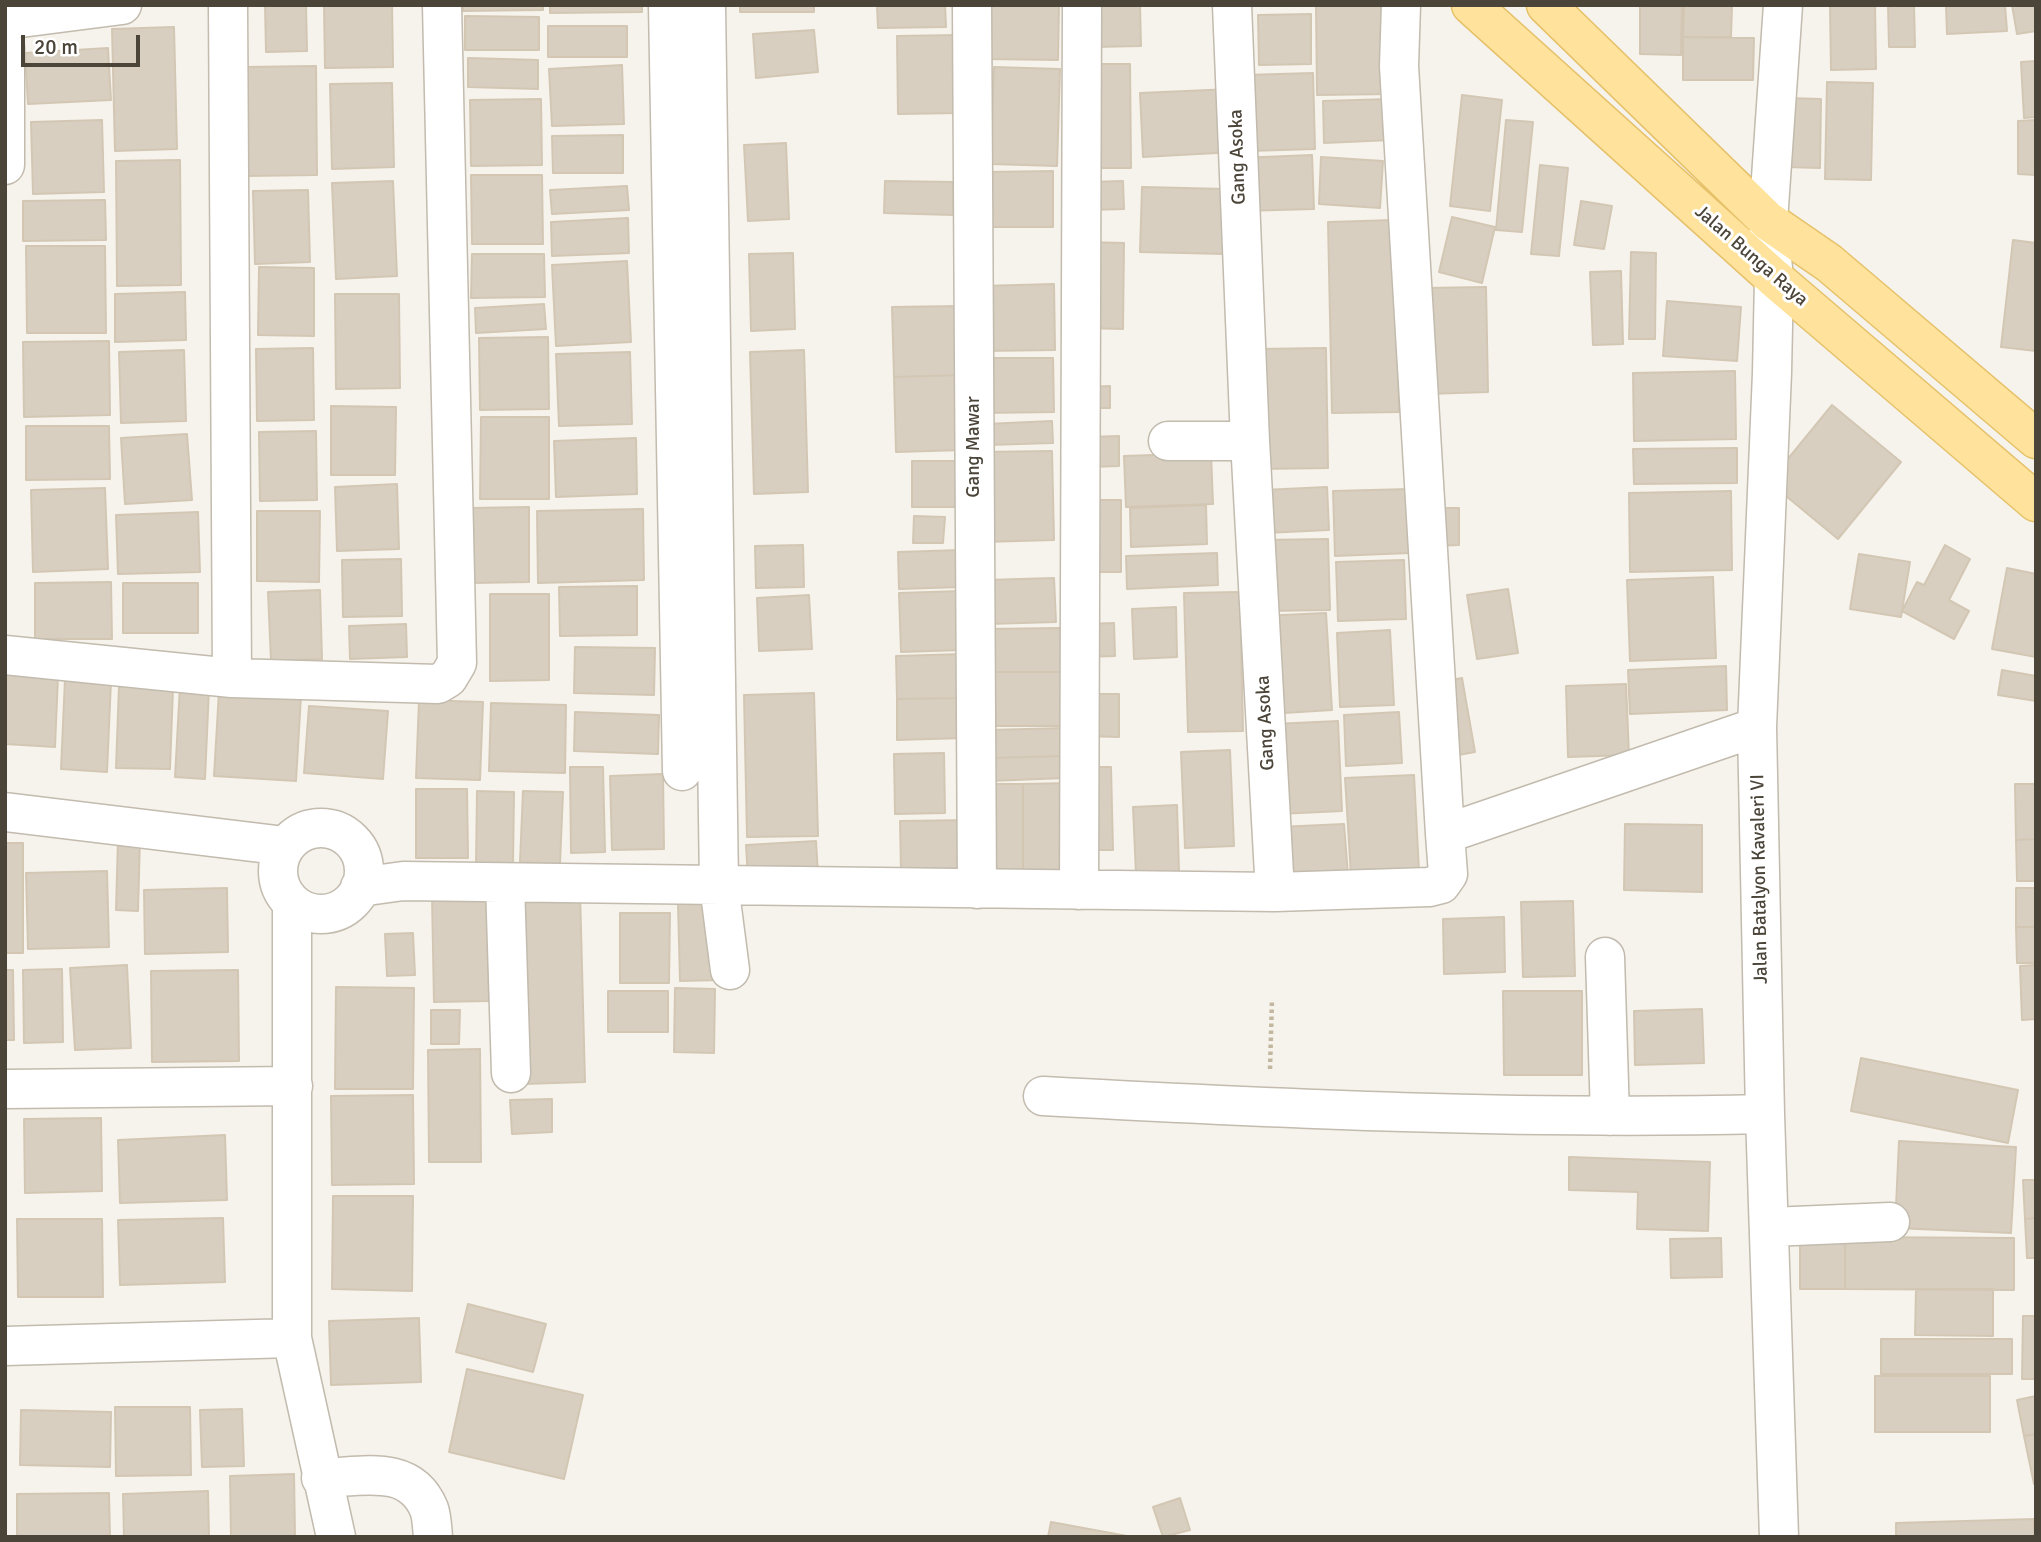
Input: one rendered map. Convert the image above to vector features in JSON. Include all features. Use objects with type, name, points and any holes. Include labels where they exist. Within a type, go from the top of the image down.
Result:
[{"type":"main road","name":"Jalan Bunga Raya","points":[[1471,5],[1774,278],[2036,502]]},
{"type":"main road","name":"Jalan Bunga Raya","points":[[1546,5],[1768,221],[1829,263],[2036,439]]},
{"type":"street","points":[[5,20],[122,5]]},
{"type":"street","points":[[228,5],[232,678]]},
{"type":"street","points":[[5,656],[232,678],[438,684],[448,678],[457,663],[442,5]]},
{"type":"street","points":[[668,5],[682,771]]},
{"type":"street","points":[[706,5],[719,885],[730,970]]},
{"type":"street","name":"Gang Mawar","points":[[972,5],[976,888]]},
{"type":"street","points":[[1079,890],[1082,5]]},
{"type":"street","name":"Gang Asoka","points":[[1232,5],[1250,442],[1275,892]]},
{"type":"street","points":[[360,887],[403,881],[1275,892],[1429,887],[1441,884],[1448,874],[1399,66],[1401,5]]},
{"type":"street","name":"Jalan Batalyon Kavaleri VI","points":[[1779,1537],[1765,1114],[1757,727],[1772,373],[1774,278],[1768,221],[1783,5]]},
{"type":"street","points":[[5,48],[5,165]]},
{"type":"street","points":[[1168,441],[1250,442]]},
{"type":"street","points":[[1445,834],[1757,727]]},
{"type":"street","points":[[5,812],[285,846]]},
{"type":"street","points":[[324,828],[339,832],[352,842],[360,855],[364,871],[360,887],[348,904],[330,913],[310,913],[292,903],[279,882],[278,870],[285,846],[294,837],[309,830],[324,828]]},
{"type":"street","points":[[505,883],[511,1073]]},
{"type":"street","points":[[292,903],[292,1338],[336,1537]]},
{"type":"street","points":[[1605,957],[1611,1116]]},
{"type":"street","points":[[5,1090],[293,1086]]},
{"type":"street","points":[[1043,1096],[1270,1108],[1611,1116],[1765,1114]]},
{"type":"street","points":[[1770,1227],[1890,1223]]},
{"type":"street","points":[[5,1346],[292,1338]]},
{"type":"street","points":[[321,1478],[396,1476],[415,1486],[429,1510],[433,1537]]},
{"type":"path","points":[[1270,1108],[1272,1000]]},
{"type":"building","points":[[265,5],[306,5],[307,51],[266,52]]},
{"type":"building","points":[[324,5],[392,5],[393,67],[325,68]]},
{"type":"building","points":[[463,5],[543,5],[543,10],[463,11]]},
{"type":"building","points":[[550,5],[642,5],[642,12],[550,13]]},
{"type":"building","points":[[740,5],[814,5],[814,12],[740,12]]},
{"type":"building","points":[[877,5],[945,5],[946,27],[878,28]]},
{"type":"building","points":[[987,5],[1059,5],[1058,60],[986,59]]},
{"type":"building","points":[[1090,5],[1140,5],[1141,46],[1092,47]]},
{"type":"building","points":[[1316,5],[1390,5],[1391,94],[1317,95]]},
{"type":"building","points":[[1640,5],[1682,5],[1681,55],[1640,54]]},
{"type":"building","points":[[1684,5],[1732,5],[1731,37],[1683,37]]},
{"type":"building","points":[[1830,5],[1875,5],[1876,69],[1831,70]]},
{"type":"building","points":[[1888,5],[1914,5],[1915,47],[1889,47]]},
{"type":"building","points":[[1946,5],[2005,5],[2007,31],[1947,34]]},
{"type":"building","points":[[2012,5],[2036,5],[2036,31],[2017,34]]},
{"type":"building","points":[[1311,14],[1311,64],[1259,65],[1258,15]]},
{"type":"building","points":[[465,16],[539,17],[539,50],[465,50]]},
{"type":"building","points":[[548,26],[627,26],[627,57],[548,57]]},
{"type":"building","points":[[174,27],[177,149],[115,151],[112,29]]},
{"type":"building","points":[[814,30],[818,72],[756,78],[753,34]]},
{"type":"building","points":[[959,35],[960,113],[898,114],[897,36]]},
{"type":"building","points":[[1683,37],[1754,38],[1753,80],[1683,80]]},
{"type":"building","points":[[108,48],[111,100],[28,104],[25,53]]},
{"type":"building","points":[[468,58],[538,60],[538,89],[468,87]]},
{"type":"building","points":[[2036,61],[2036,117],[2024,118],[2021,62]]},
{"type":"building","points":[[1082,64],[1130,64],[1131,168],[1082,168]]},
{"type":"building","points":[[622,65],[624,124],[552,126],[549,69]]},
{"type":"building","points":[[316,66],[317,175],[246,176],[245,67]]},
{"type":"building","points":[[994,67],[1060,69],[1057,166],[991,164]]},
{"type":"building","points":[[1313,73],[1315,149],[1248,151],[1245,75]]},
{"type":"building","points":[[1827,82],[1873,83],[1871,180],[1825,179]]},
{"type":"building","points":[[392,83],[394,167],[332,169],[330,84]]},
{"type":"building","points":[[1232,89],[1235,152],[1143,157],[1140,93]]},
{"type":"building","points":[[1462,95],[1502,100],[1490,211],[1450,206]]},
{"type":"building","points":[[1786,98],[1821,99],[1820,168],[1786,167]]},
{"type":"building","points":[[541,99],[542,165],[471,166],[470,100]]},
{"type":"building","points":[[1390,99],[1391,140],[1324,143],[1323,101]]},
{"type":"building","points":[[102,120],[104,192],[33,194],[31,122]]},
{"type":"building","points":[[1506,120],[1533,122],[1522,232],[1496,230]]},
{"type":"building","points":[[2036,120],[2036,175],[2018,174],[2018,121]]},
{"type":"building","points":[[623,135],[623,173],[553,173],[552,136]]},
{"type":"building","points":[[786,143],[789,219],[748,221],[744,145]]},
{"type":"building","points":[[1312,155],[1314,209],[1241,211],[1239,158]]},
{"type":"building","points":[[1321,157],[1383,161],[1380,208],[1319,204]]},
{"type":"building","points":[[180,160],[181,285],[117,286],[116,161]]},
{"type":"building","points":[[1540,165],[1568,168],[1559,256],[1531,254]]},
{"type":"building","points":[[1053,171],[1053,227],[989,227],[989,172]]},
{"type":"building","points":[[471,175],[542,175],[543,244],[472,244]]},
{"type":"building","points":[[393,181],[397,276],[336,279],[332,183]]},
{"type":"building","points":[[885,181],[953,182],[953,215],[884,213]]},
{"type":"building","points":[[1123,181],[1124,209],[1089,210],[1089,182]]},
{"type":"building","points":[[627,186],[629,210],[552,214],[550,190]]},
{"type":"building","points":[[1142,187],[1226,189],[1225,254],[1140,252]]},
{"type":"building","points":[[308,190],[310,262],[255,264],[253,191]]},
{"type":"building","points":[[105,200],[106,240],[23,241],[23,201]]},
{"type":"building","points":[[1581,201],[1612,206],[1604,249],[1574,245]]},
{"type":"building","points":[[1452,217],[1495,227],[1482,283],[1439,272]]},
{"type":"building","points":[[628,218],[629,253],[552,256],[551,222]]},
{"type":"building","points":[[1395,220],[1399,412],[1332,413],[1328,222]]},
{"type":"building","points":[[2013,240],[2036,243],[2036,351],[2001,347]]},
{"type":"building","points":[[1086,242],[1124,243],[1123,329],[1085,328]]},
{"type":"building","points":[[26,246],[105,246],[106,333],[27,333]]},
{"type":"building","points":[[1631,252],[1656,253],[1655,339],[1629,339]]},
{"type":"building","points":[[793,253],[795,329],[751,331],[749,254]]},
{"type":"building","points":[[472,254],[544,254],[545,297],[471,298]]},
{"type":"building","points":[[627,261],[631,342],[556,346],[552,265]]},
{"type":"building","points":[[259,267],[314,268],[314,336],[258,335]]},
{"type":"building","points":[[1621,271],[1623,344],[1593,345],[1590,272]]},
{"type":"building","points":[[1054,284],[1055,350],[983,351],[981,286]]},
{"type":"building","points":[[1486,287],[1488,392],[1427,394],[1425,288]]},
{"type":"building","points":[[185,292],[186,340],[115,342],[115,294]]},
{"type":"building","points":[[335,294],[399,294],[400,388],[336,389]]},
{"type":"building","points":[[1667,301],[1741,307],[1737,361],[1663,356]]},
{"type":"building","points":[[544,304],[546,329],[476,333],[475,308]]},
{"type":"building","points":[[959,306],[962,375],[894,377],[892,307]]},
{"type":"building","points":[[548,337],[549,409],[480,410],[479,338]]},
{"type":"building","points":[[109,341],[110,415],[24,417],[23,342]]},
{"type":"building","points":[[313,348],[314,420],[257,421],[256,349]]},
{"type":"building","points":[[1326,348],[1328,468],[1259,469],[1258,349]]},
{"type":"building","points":[[184,350],[186,421],[121,423],[119,352]]},
{"type":"building","points":[[804,350],[808,492],[754,494],[750,352]]},
{"type":"building","points":[[630,352],[632,424],[559,426],[556,354]]},
{"type":"building","points":[[980,358],[1053,358],[1054,412],[981,413]]},
{"type":"building","points":[[1735,371],[1736,439],[1634,441],[1633,373]]},
{"type":"building","points":[[962,375],[964,450],[896,452],[894,377]]},
{"type":"building","points":[[1110,386],[1110,408],[1085,408],[1085,387]]},
{"type":"building","points":[[1832,405],[1901,462],[1838,539],[1769,482]]},
{"type":"building","points":[[331,406],[396,407],[395,475],[331,475]]},
{"type":"building","points":[[481,417],[549,417],[549,499],[480,499]]},
{"type":"building","points":[[1052,421],[1053,443],[987,445],[986,424]]},
{"type":"building","points":[[26,426],[109,426],[110,479],[26,480]]},
{"type":"building","points":[[316,431],[317,500],[260,501],[259,432]]},
{"type":"building","points":[[187,434],[192,500],[125,504],[121,438]]},
{"type":"building","points":[[1119,436],[1119,466],[1089,467],[1089,437]]},
{"type":"building","points":[[636,438],[637,494],[556,497],[554,441]]},
{"type":"building","points":[[1737,448],[1737,483],[1634,484],[1633,449]]},
{"type":"building","points":[[1052,451],[1054,540],[983,542],[982,452]]},
{"type":"building","points":[[1211,453],[1213,504],[1126,507],[1124,456]]},
{"type":"building","points":[[912,461],[961,461],[961,507],[912,507]]},
{"type":"building","points":[[397,484],[399,549],[337,551],[335,487]]},
{"type":"building","points":[[1327,487],[1329,530],[1265,533],[1263,490]]},
{"type":"building","points":[[105,488],[108,569],[33,572],[31,490]]},
{"type":"building","points":[[1409,489],[1410,553],[1335,556],[1333,491]]},
{"type":"building","points":[[1731,491],[1732,570],[1630,572],[1629,493]]},
{"type":"building","points":[[1085,500],[1121,500],[1121,572],[1086,572]]},
{"type":"building","points":[[1206,505],[1207,544],[1131,547],[1130,508]]},
{"type":"building","points":[[529,507],[529,582],[473,583],[472,508]]},
{"type":"building","points":[[1431,508],[1459,508],[1459,545],[1431,546]]},
{"type":"building","points":[[643,509],[644,580],[538,583],[537,511]]},
{"type":"building","points":[[257,511],[320,511],[319,582],[257,581]]},
{"type":"building","points":[[198,512],[200,572],[118,574],[116,515]]},
{"type":"building","points":[[914,516],[945,517],[943,543],[913,543]]},
{"type":"building","points":[[1328,539],[1330,610],[1264,611],[1263,540]]},
{"type":"building","points":[[803,545],[804,587],[756,588],[755,546]]},
{"type":"building","points":[[1945,545],[1970,559],[1949,600],[1969,611],[1954,639],[1902,611],[1917,582],[1924,585]]},
{"type":"building","points":[[962,550],[963,587],[899,589],[898,552]]},
{"type":"building","points":[[1217,553],[1218,585],[1127,589],[1126,556]]},
{"type":"building","points":[[1859,554],[1910,562],[1901,617],[1850,609]]},
{"type":"building","points":[[401,559],[402,616],[343,617],[342,560]]},
{"type":"building","points":[[1404,560],[1406,619],[1338,621],[1336,562]]},
{"type":"building","points":[[2007,568],[2036,574],[2036,657],[1992,649]]},
{"type":"building","points":[[1713,577],[1716,658],[1630,661],[1627,580]]},
{"type":"building","points":[[1054,578],[1056,622],[988,624],[986,580]]},
{"type":"building","points":[[111,582],[112,639],[35,639],[35,583]]},
{"type":"building","points":[[123,583],[198,583],[198,633],[123,633]]},
{"type":"building","points":[[637,586],[637,635],[560,636],[559,587]]},
{"type":"building","points":[[1508,589],[1518,653],[1477,659],[1467,595]]},
{"type":"building","points":[[320,590],[322,659],[271,661],[268,592]]},
{"type":"building","points":[[961,591],[963,650],[901,652],[899,593]]},
{"type":"building","points":[[1240,592],[1243,731],[1188,732],[1184,593]]},
{"type":"building","points":[[490,594],[549,594],[549,680],[490,681]]},
{"type":"building","points":[[809,595],[812,649],[759,651],[757,598]]},
{"type":"building","points":[[1176,607],[1177,657],[1134,659],[1132,609]]},
{"type":"building","points":[[1326,613],[1332,710],[1268,714],[1262,616]]},
{"type":"building","points":[[1114,623],[1115,656],[1086,657],[1085,624]]},
{"type":"building","points":[[406,624],[407,657],[350,659],[349,626]]},
{"type":"building","points":[[1061,628],[1061,672],[984,672],[984,629]]},
{"type":"building","points":[[1390,630],[1394,705],[1340,707],[1337,633]]},
{"type":"building","points":[[575,647],[655,648],[654,695],[574,693]]},
{"type":"building","points":[[963,654],[964,698],[897,699],[896,656]]},
{"type":"building","points":[[1726,666],[1727,710],[1630,714],[1628,670]]},
{"type":"building","points":[[2002,670],[2036,676],[2036,701],[1998,695]]},
{"type":"building","points":[[984,672],[1061,672],[1062,726],[984,726]]},
{"type":"building","points":[[6,673],[58,676],[55,747],[5,744]]},
{"type":"building","points":[[1462,678],[1475,752],[1453,756],[1440,682]]},
{"type":"building","points":[[65,679],[111,681],[107,772],[61,769]]},
{"type":"building","points":[[1626,684],[1629,755],[1568,757],[1566,686]]},
{"type":"building","points":[[119,686],[173,688],[170,769],[116,768]]},
{"type":"building","points":[[180,686],[209,688],[205,779],[175,777]]},
{"type":"building","points":[[219,691],[301,696],[296,781],[214,776]]},
{"type":"building","points":[[814,693],[818,836],[747,837],[744,695]]},
{"type":"building","points":[[1085,694],[1119,694],[1119,737],[1084,736]]},
{"type":"building","points":[[964,698],[965,738],[897,740],[897,699]]},
{"type":"building","points":[[419,700],[483,702],[480,780],[416,778]]},
{"type":"building","points":[[491,703],[566,705],[565,773],[489,771]]},
{"type":"building","points":[[309,706],[388,711],[383,779],[304,773]]},
{"type":"building","points":[[575,712],[659,715],[658,754],[574,751]]},
{"type":"building","points":[[1399,712],[1402,763],[1346,766],[1344,715]]},
{"type":"building","points":[[1338,721],[1342,811],[1278,814],[1274,724]]},
{"type":"building","points":[[1064,728],[1065,756],[989,758],[988,730]]},
{"type":"building","points":[[1230,750],[1234,846],[1185,848],[1181,752]]},
{"type":"building","points":[[944,753],[945,813],[895,814],[894,754]]},
{"type":"building","points":[[1065,756],[1065,778],[990,781],[989,758]]},
{"type":"building","points":[[570,767],[603,767],[605,852],[571,853]]},
{"type":"building","points":[[1082,767],[1111,767],[1113,850],[1083,850]]},
{"type":"building","points":[[663,774],[664,849],[612,850],[610,776]]},
{"type":"building","points":[[1414,775],[1419,871],[1351,875],[1345,778]]},
{"type":"building","points":[[1072,783],[1073,879],[1023,879],[1023,784]]},
{"type":"building","points":[[986,784],[1023,784],[1023,879],[987,879]]},
{"type":"building","points":[[2015,784],[2036,784],[2036,839],[2016,840]]},
{"type":"building","points":[[416,789],[467,789],[468,858],[416,858]]},
{"type":"building","points":[[477,791],[514,792],[513,865],[476,864]]},
{"type":"building","points":[[523,791],[563,792],[560,864],[520,862]]},
{"type":"building","points":[[1177,805],[1179,872],[1136,874],[1133,807]]},
{"type":"building","points":[[973,820],[973,870],[901,871],[900,821]]},
{"type":"building","points":[[1344,824],[1348,875],[1282,879],[1279,827]]},
{"type":"building","points":[[1625,824],[1702,825],[1702,892],[1624,890]]},
{"type":"building","points":[[118,838],[140,838],[138,911],[116,910]]},
{"type":"building","points":[[2036,839],[2036,881],[2017,881],[2016,840]]},
{"type":"building","points":[[816,841],[818,874],[748,878],[746,845]]},
{"type":"building","points":[[5,843],[23,843],[23,953],[5,953]]},
{"type":"building","points":[[107,871],[109,947],[28,949],[26,873]]},
{"type":"building","points":[[227,888],[228,952],[145,954],[144,890]]},
{"type":"building","points":[[2016,888],[2036,888],[2036,927],[2016,927]]},
{"type":"building","points":[[580,891],[585,1082],[524,1084],[520,892]]},
{"type":"building","points":[[487,895],[489,1001],[434,1002],[432,896]]},
{"type":"building","points":[[1573,901],[1575,976],[1523,977],[1521,902]]},
{"type":"building","points":[[721,903],[722,980],[680,981],[678,904]]},
{"type":"building","points":[[620,913],[670,913],[669,983],[620,983]]},
{"type":"building","points":[[1504,917],[1505,972],[1444,974],[1443,919]]},
{"type":"building","points":[[2016,927],[2036,927],[2036,963],[2017,963]]},
{"type":"building","points":[[413,933],[415,975],[387,976],[385,934]]},
{"type":"building","points":[[127,965],[131,1048],[75,1050],[70,968]]},
{"type":"building","points":[[2036,965],[2036,1019],[2022,1020],[2020,966]]},
{"type":"building","points":[[62,969],[63,1042],[24,1043],[23,970]]},
{"type":"building","points":[[5,970],[13,970],[14,1040],[5,1040]]},
{"type":"building","points":[[238,970],[239,1061],[152,1062],[151,971]]},
{"type":"building","points":[[336,987],[414,988],[413,1089],[335,1089]]},
{"type":"building","points":[[675,988],[715,989],[714,1053],[674,1052]]},
{"type":"building","points":[[608,991],[668,991],[668,1032],[608,1032]]},
{"type":"building","points":[[1503,991],[1582,991],[1582,1075],[1504,1075]]},
{"type":"building","points":[[1702,1009],[1704,1063],[1635,1065],[1634,1011]]},
{"type":"building","points":[[431,1010],[460,1010],[459,1044],[431,1044]]},
{"type":"building","points":[[480,1049],[481,1162],[429,1162],[428,1050]]},
{"type":"building","points":[[1861,1058],[2018,1090],[2008,1143],[1851,1111]]},
{"type":"building","points":[[413,1095],[414,1184],[332,1185],[331,1096]]},
{"type":"building","points":[[552,1099],[552,1132],[512,1134],[510,1100]]},
{"type":"building","points":[[101,1118],[102,1191],[25,1193],[24,1119]]},
{"type":"building","points":[[225,1135],[227,1200],[120,1203],[118,1140]]},
{"type":"building","points":[[1899,1141],[2016,1147],[2011,1233],[1895,1228]]},
{"type":"building","points":[[1569,1157],[1710,1162],[1708,1231],[1637,1229],[1638,1192],[1569,1190]]},
{"type":"building","points":[[2023,1180],[2036,1180],[2036,1218],[2025,1219]]},
{"type":"building","points":[[333,1196],[413,1196],[412,1291],[332,1289]]},
{"type":"building","points":[[223,1218],[225,1282],[120,1285],[118,1220]]},
{"type":"building","points":[[2036,1218],[2036,1258],[2027,1258],[2025,1219]]},
{"type":"building","points":[[17,1219],[102,1219],[103,1297],[18,1297]]},
{"type":"building","points":[[1800,1237],[1845,1237],[1845,1289],[1800,1289]]},
{"type":"building","points":[[1845,1237],[2014,1238],[2014,1290],[1845,1289]]},
{"type":"building","points":[[1721,1238],[1722,1277],[1671,1278],[1670,1239]]},
{"type":"building","points":[[1916,1289],[1993,1289],[1993,1336],[1915,1335]]},
{"type":"building","points":[[468,1304],[546,1324],[533,1372],[456,1352]]},
{"type":"building","points":[[2023,1316],[2036,1316],[2036,1379],[2022,1379]]},
{"type":"building","points":[[419,1318],[421,1382],[331,1385],[329,1321]]},
{"type":"building","points":[[1881,1339],[2012,1339],[2012,1374],[1881,1374]]},
{"type":"building","points":[[467,1369],[583,1395],[564,1479],[449,1452]]},
{"type":"building","points":[[1875,1376],[1990,1376],[1990,1432],[1875,1432]]},
{"type":"building","points":[[2036,1396],[2036,1434],[2024,1436],[2017,1400]]},
{"type":"building","points":[[115,1407],[190,1407],[191,1475],[116,1476]]},
{"type":"building","points":[[242,1409],[244,1466],[202,1467],[200,1410]]},
{"type":"building","points":[[21,1410],[111,1412],[110,1467],[20,1465]]},
{"type":"building","points":[[2036,1434],[2036,1484],[2034,1484],[2024,1436]]},
{"type":"building","points":[[294,1474],[295,1537],[231,1537],[230,1476]]},
{"type":"building","points":[[208,1491],[209,1537],[124,1537],[123,1494]]},
{"type":"building","points":[[109,1493],[110,1537],[17,1537],[17,1494]]},
{"type":"building","points":[[1180,1498],[1190,1530],[1163,1537],[1153,1507]]},
{"type":"building","points":[[2034,1519],[2034,1537],[1896,1537],[1896,1523]]},
{"type":"building","points":[[1051,1522],[1127,1536],[1127,1537],[1048,1537]]}]
